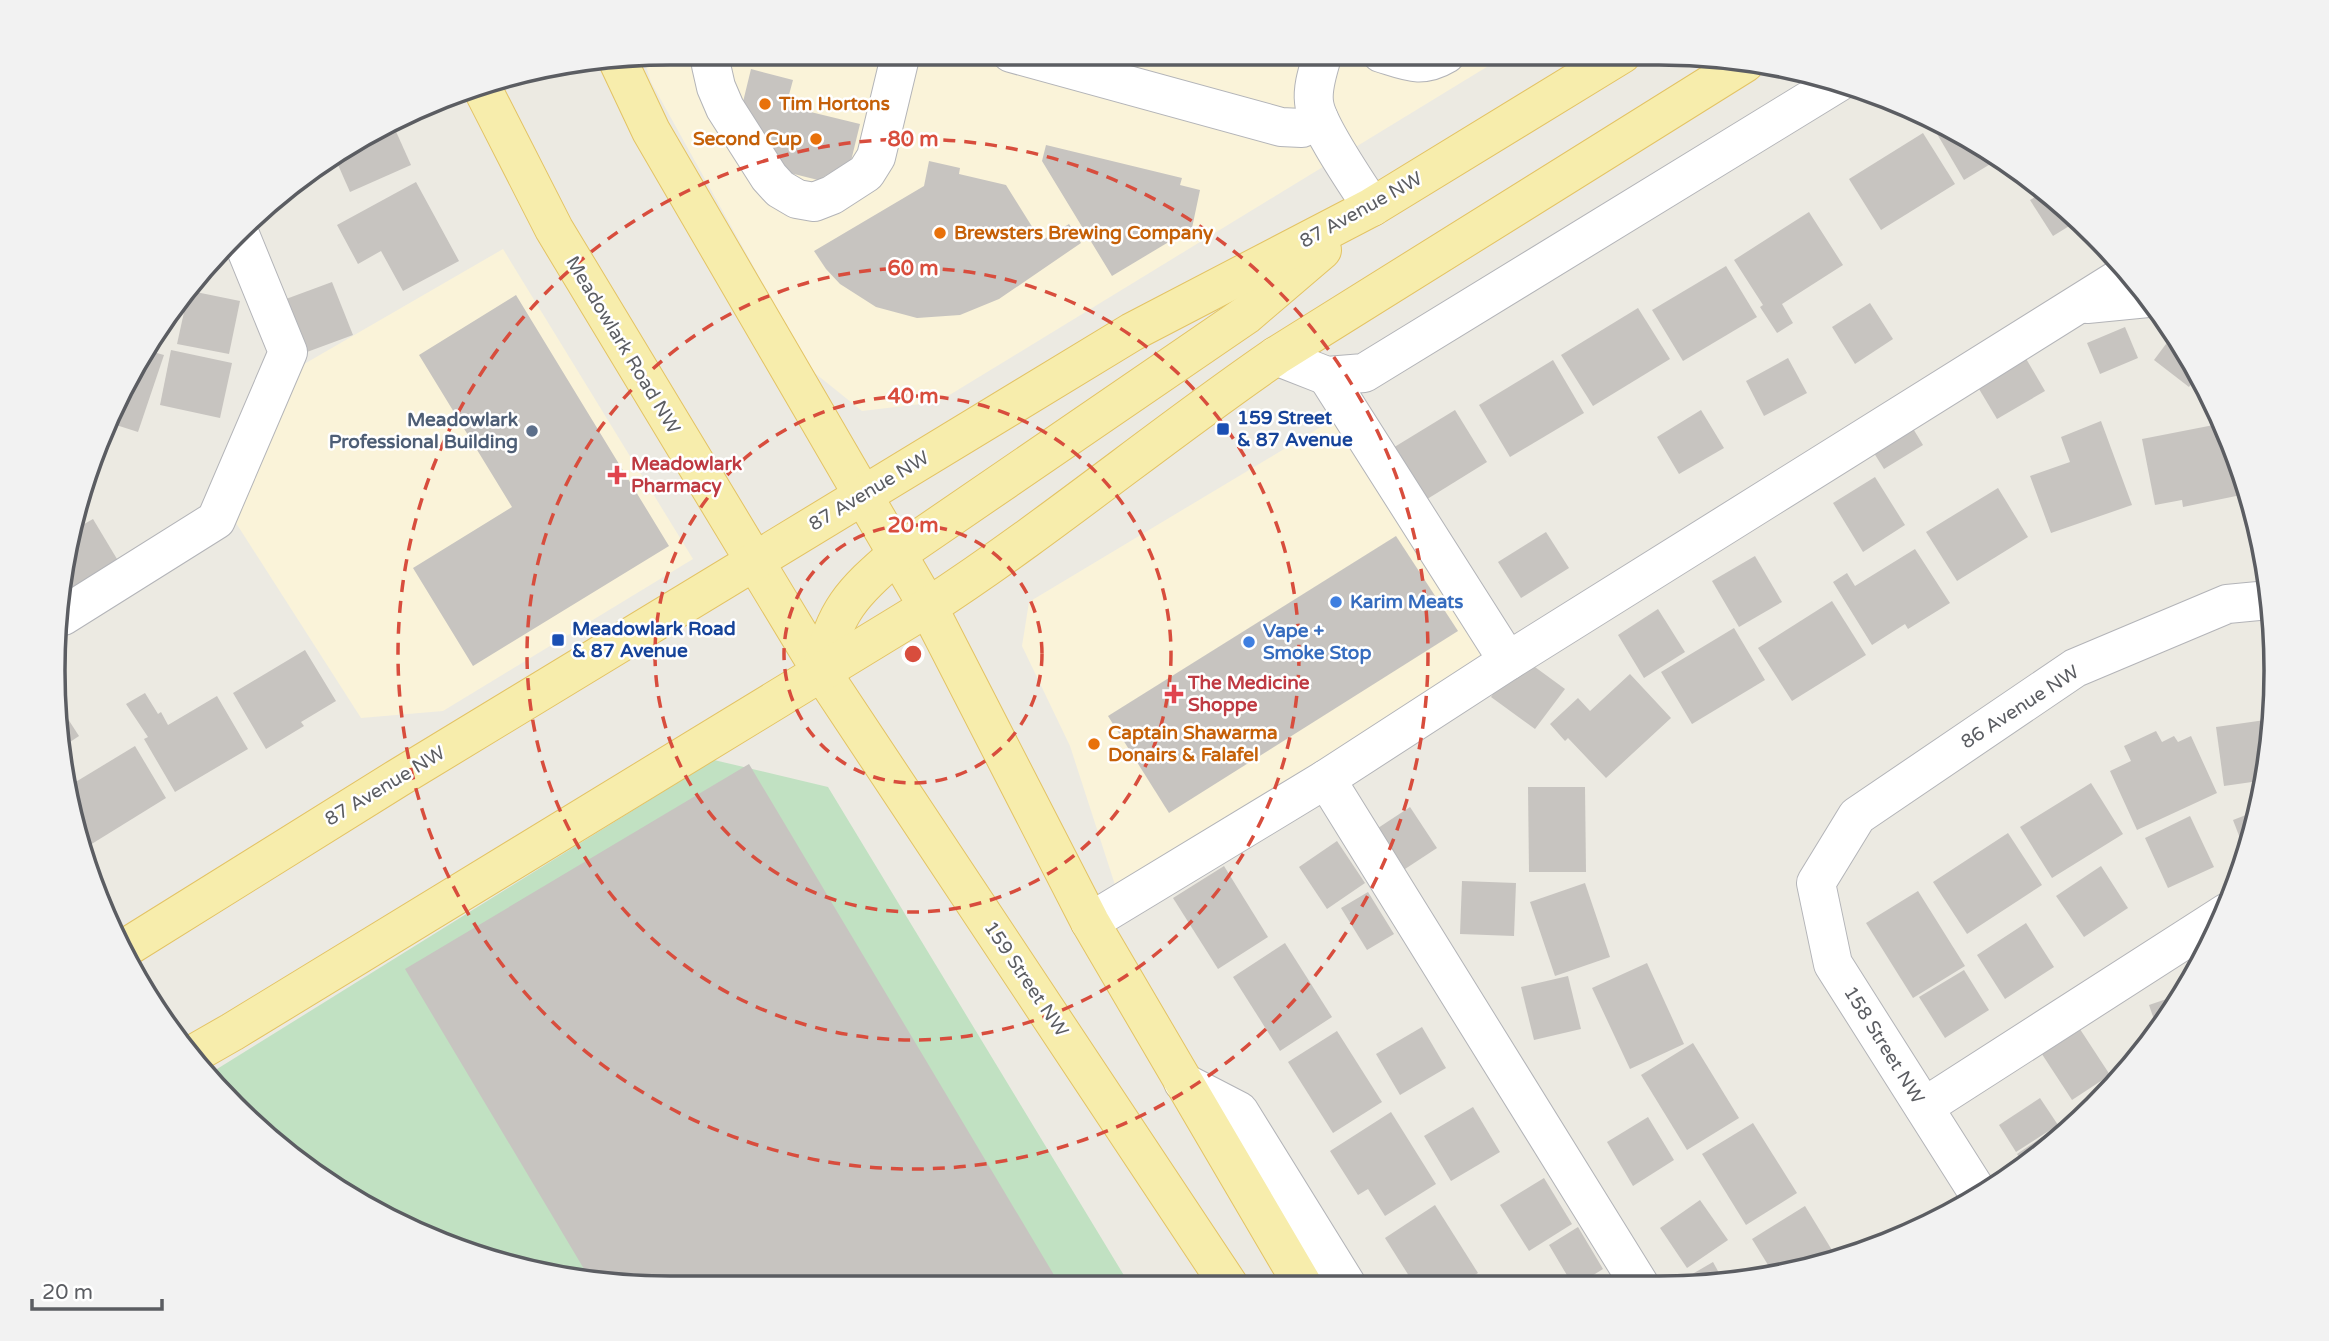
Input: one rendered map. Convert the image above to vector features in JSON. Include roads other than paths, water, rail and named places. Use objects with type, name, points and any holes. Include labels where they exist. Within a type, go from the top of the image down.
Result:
[{"type":"main road","name":"87 Avenue NW","points":[[131,945],[398,778],[1132,332],[1372,207],[1604,65]]},
{"type":"main road","points":[[621,67],[651,131],[928,607],[1090,922],[1298,1276]]},
{"type":"main road","points":[[199,1051],[928,607],[1020,545],[1210,401],[1276,356],[1734,70]]},
{"type":"main road","name":"Meadowlark Road NW","points":[[485,94],[554,229],[821,671]]},
{"type":"main road","points":[[821,671],[828,640],[842,609],[864,583],[897,554],[1246,315],[1372,207]]},
{"type":"main road","name":"159 Street NW","points":[[821,671],[1223,1276]]},
{"type":"street","points":[[711,65],[725,108],[769,177],[780,190],[797,200],[814,202],[832,195],[866,173],[876,157],[898,65]]},
{"type":"street","points":[[1055,65],[1281,127],[1302,128],[1319,119]]},
{"type":"street","points":[[1321,65],[1314,102],[1319,119],[1372,207]]},
{"type":"street","points":[[1276,356],[1327,376],[1364,373],[1828,89]]},
{"type":"street","points":[[68,613],[216,520],[288,352],[243,241]]},
{"type":"street","points":[[1090,922],[1325,779],[2120,278]]},
{"type":"street","points":[[2078,304],[2137,299]]},
{"type":"street","points":[[1327,376],[1508,662]]},
{"type":"street","name":"86 Avenue NW","points":[[1816,883],[1857,816],[2076,668],[2227,604],[2260,601]]},
{"type":"street","points":[[1325,779],[1634,1276]]},
{"type":"street","name":"158 Street NW","points":[[1816,883],[1833,964],[1974,1187]]},
{"type":"street","points":[[1924,1107],[2208,925]]},
{"type":"street","points":[[1183,1082],[1239,1111],[1341,1276]]},
{"type":"place","name":"Tim Hortons","points":[[765,104]]},
{"type":"place","name":"Second Cup","points":[[816,139]]},
{"type":"place","name":"Brewsters Brewing Company","points":[[940,233]]},
{"type":"place","name":"159 Street & 87 Avenue","points":[[1223,429]]},
{"type":"place","name":"Meadowlark Professional Building","points":[[532,431]]},
{"type":"place","name":"Meadowlark Pharmacy","points":[[617,475]]},
{"type":"place","name":"Karim Meats","points":[[1336,602]]},
{"type":"place","name":"Meadowlark Road & 87 Avenue","points":[[558,640]]},
{"type":"place","name":"Vape + Smoke Stop","points":[[1249,642]]},
{"type":"place","name":"The Medicine Shoppe","points":[[1174,694]]},
{"type":"place","name":"Captain Shawarma Donairs & Falafel","points":[[1094,744]]}]
